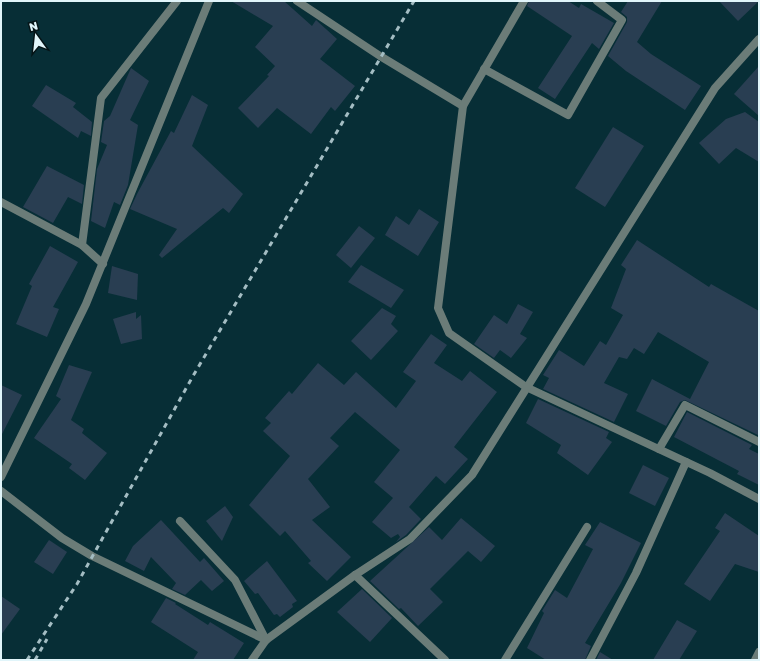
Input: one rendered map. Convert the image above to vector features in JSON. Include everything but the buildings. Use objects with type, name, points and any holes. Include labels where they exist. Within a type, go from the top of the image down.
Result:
[{"type":"street","points":[[82,245],[101,98],[177,1]]},
{"type":"street","points":[[1,477],[86,304],[209,1]]},
{"type":"street","points":[[297,1],[380,56],[463,106]]},
{"type":"street","points":[[524,1],[463,106],[438,308],[449,333],[526,387],[659,449],[759,499]]},
{"type":"street","points":[[484,69],[568,115],[622,20],[597,1]]},
{"type":"street","points":[[252,660],[266,640],[355,575],[410,539],[472,475],[715,88],[759,39]]},
{"type":"street","points":[[1,202],[82,245],[103,264]]},
{"type":"street","points":[[659,449],[685,405],[759,442]]},
{"type":"street","points":[[590,660],[636,573],[686,462]]},
{"type":"street","points":[[1,491],[62,538],[92,556],[266,640]]},
{"type":"street","points":[[180,521],[235,580],[266,640]]},
{"type":"street","points":[[505,660],[587,527]]},
{"type":"street","points":[[355,575],[445,660]]},
{"type":"street","points":[[755,660],[759,652]]},
{"type":"railway","points":[[27,660],[77,584],[193,376],[414,1]]},
{"type":"railway","points":[[35,660],[47,639]]}]
